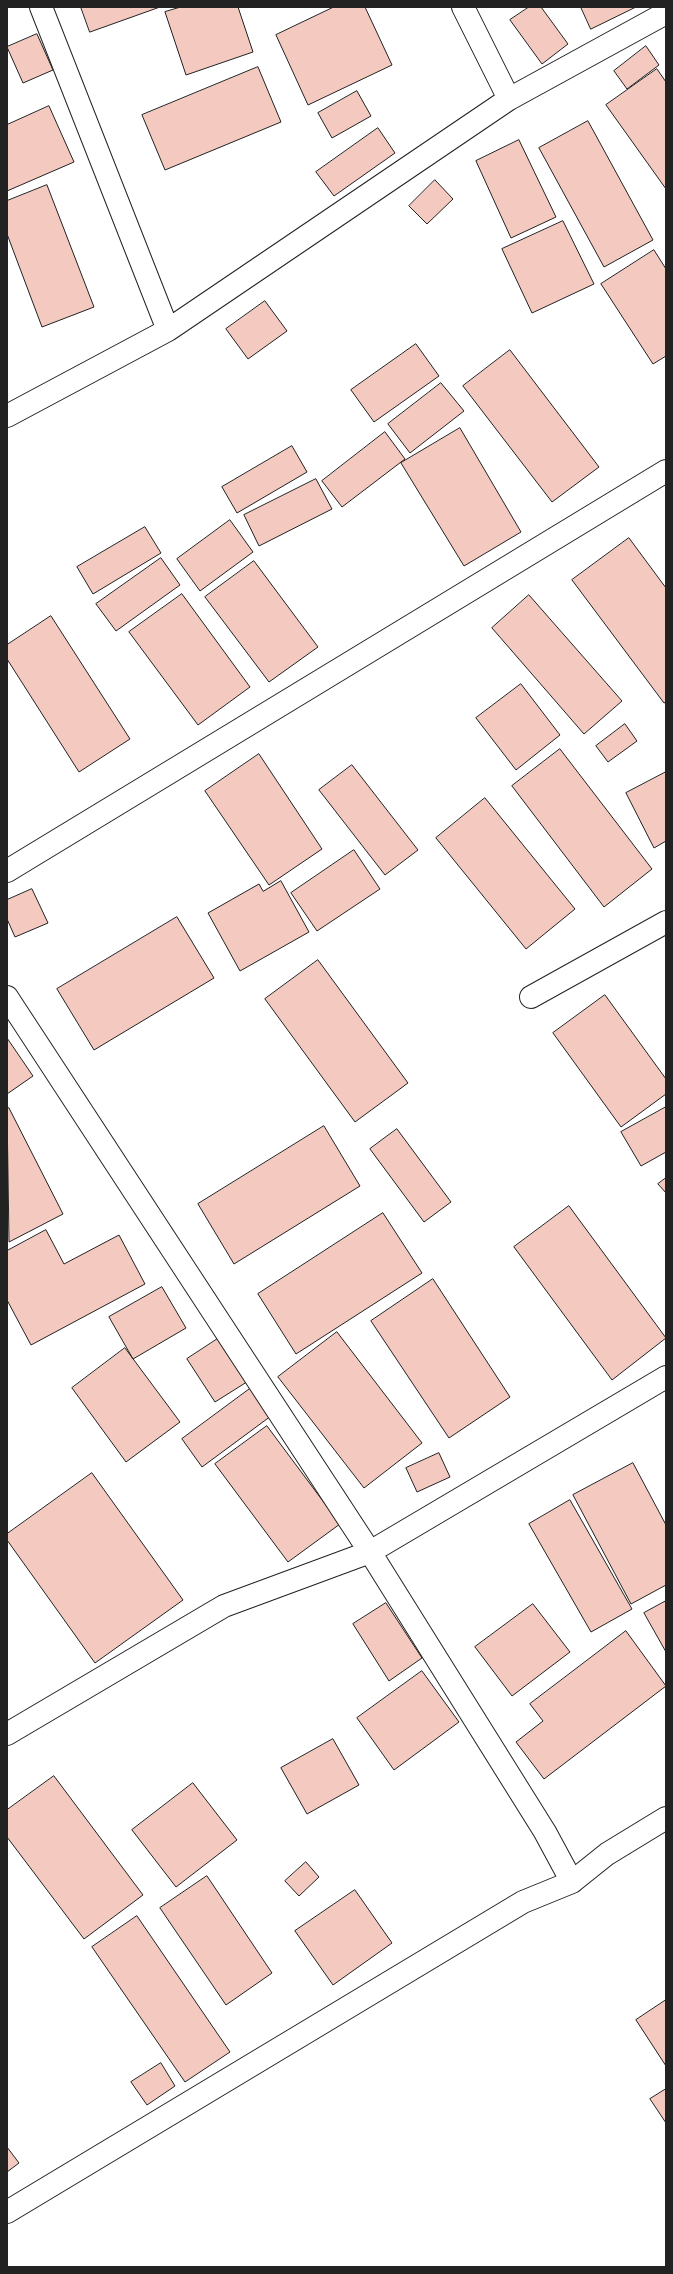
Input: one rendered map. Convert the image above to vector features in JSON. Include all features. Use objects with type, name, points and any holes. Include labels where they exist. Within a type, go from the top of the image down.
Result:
[{"type":"street","points":[[41,7],[168,330]]},
{"type":"street","points":[[463,7],[509,99]]},
{"type":"street","points":[[7,416],[168,330],[509,99],[664,18]]},
{"type":"street","points":[[7,871],[666,471]]},
{"type":"street","points":[[531,997],[666,922]]},
{"type":"street","points":[[7,997],[370,1552],[545,1832],[572,1882]]},
{"type":"street","points":[[7,1734],[224,1606],[370,1552],[666,1377]]},
{"type":"street","points":[[7,2212],[523,1902],[572,1882],[607,1854],[666,1818]]},
{"type":"building","points":[[81,7],[160,7],[90,32]]},
{"type":"building","points":[[181,7],[238,7],[253,52],[186,75],[165,12]]},
{"type":"building","points":[[334,7],[365,7],[392,65],[308,105],[276,35]]},
{"type":"building","points":[[529,7],[541,7],[568,44],[542,64],[510,20]]},
{"type":"building","points":[[581,7],[636,7],[591,29]]},
{"type":"building","points":[[37,34],[53,70],[23,83],[7,47]]},
{"type":"building","points":[[646,46],[659,65],[627,89],[614,71]]},
{"type":"building","points":[[258,67],[281,122],[165,170],[142,115]]},
{"type":"building","points":[[657,69],[666,82],[666,189],[606,105]]},
{"type":"building","points":[[357,91],[371,116],[332,138],[318,113]]},
{"type":"building","points":[[49,106],[74,162],[7,191],[7,125]]},
{"type":"building","points":[[588,121],[653,240],[604,267],[539,148]]},
{"type":"building","points":[[378,128],[395,153],[334,196],[316,172]]},
{"type":"building","points":[[519,140],[556,217],[511,238],[476,161]]},
{"type":"building","points":[[435,180],[453,199],[427,224],[409,206]]},
{"type":"building","points":[[47,185],[94,307],[42,327],[7,234],[7,201]]},
{"type":"building","points":[[563,221],[594,284],[532,313],[502,249]]},
{"type":"building","points":[[654,250],[666,269],[666,356],[653,364],[601,284]]},
{"type":"building","points":[[265,301],[287,331],[248,359],[226,329]]},
{"type":"building","points":[[416,344],[439,376],[374,422],[351,390]]},
{"type":"building","points":[[510,350],[599,467],[552,502],[463,386]]},
{"type":"building","points":[[441,383],[464,411],[410,453],[388,424]]},
{"type":"building","points":[[460,428],[521,532],[464,566],[401,463]]},
{"type":"building","points":[[385,432],[405,459],[342,507],[322,481]]},
{"type":"building","points":[[292,446],[307,472],[237,513],[222,487]]},
{"type":"building","points":[[316,479],[332,509],[259,546],[244,515]]},
{"type":"building","points":[[230,520],[253,552],[200,591],[177,559]]},
{"type":"building","points":[[145,527],[161,553],[93,594],[77,567]]},
{"type":"building","points":[[629,538],[666,588],[666,702],[664,703],[572,580]]},
{"type":"building","points":[[161,558],[180,585],[116,631],[96,604]]},
{"type":"building","points":[[254,561],[318,647],[269,682],[205,597]]},
{"type":"building","points":[[182,594],[250,687],[198,725],[129,632]]},
{"type":"building","points":[[529,595],[622,701],[584,734],[492,628]]},
{"type":"building","points":[[51,616],[130,739],[79,772],[7,659],[7,645]]},
{"type":"building","points":[[521,684],[560,735],[516,770],[476,718]]},
{"type":"building","points":[[625,724],[637,741],[608,762],[596,746]]},
{"type":"building","points":[[560,749],[652,869],[604,907],[512,786]]},
{"type":"building","points":[[259,754],[322,849],[269,885],[205,791]]},
{"type":"building","points":[[352,765],[418,850],[385,875],[319,790]]},
{"type":"building","points":[[666,772],[666,841],[654,848],[626,793]]},
{"type":"building","points":[[485,798],[575,909],[526,949],[436,838]]},
{"type":"building","points":[[354,850],[380,889],[317,931],[291,893]]},
{"type":"building","points":[[281,881],[309,932],[240,971],[208,913],[259,884],[263,891]]},
{"type":"building","points":[[32,889],[48,923],[15,937],[7,919],[7,900]]},
{"type":"building","points":[[177,917],[214,978],[94,1050],[57,989]]},
{"type":"building","points":[[318,960],[408,1083],[355,1122],[265,999]]},
{"type":"building","points":[[605,995],[666,1079],[666,1094],[621,1127],[553,1033]]},
{"type":"building","points":[[7,1038],[33,1076],[7,1094]]},
{"type":"building","points":[[666,1107],[666,1152],[641,1166],[621,1132]]},
{"type":"building","points":[[9,1108],[63,1214],[9,1242],[7,1109]]},
{"type":"building","points":[[324,1126],[360,1186],[234,1264],[198,1204]]},
{"type":"building","points":[[397,1129],[451,1202],[424,1222],[370,1149]]},
{"type":"building","points":[[666,1178],[666,1193],[658,1184]]},
{"type":"building","points":[[569,1206],[666,1338],[612,1380],[514,1247]]},
{"type":"building","points":[[383,1213],[422,1273],[296,1354],[258,1294]]},
{"type":"building","points":[[46,1230],[64,1264],[119,1235],[145,1284],[31,1345],[7,1300],[7,1251]]},
{"type":"building","points":[[433,1279],[510,1397],[449,1438],[371,1321]]},
{"type":"building","points":[[162,1287],[186,1328],[133,1359],[109,1317]]},
{"type":"building","points":[[337,1332],[422,1443],[364,1488],[278,1377]]},
{"type":"building","points":[[222,1336],[250,1380],[215,1402],[187,1359]]},
{"type":"building","points":[[125,1348],[180,1422],[126,1462],[72,1388]]},
{"type":"building","points":[[251,1388],[271,1416],[202,1467],[182,1439]]},
{"type":"building","points":[[267,1426],[340,1524],[288,1562],[215,1464]]},
{"type":"building","points":[[439,1453],[450,1477],[417,1492],[406,1468]]},
{"type":"building","points":[[633,1463],[666,1525],[666,1585],[631,1604],[573,1495]]},
{"type":"building","points":[[92,1473],[183,1600],[95,1663],[7,1540],[7,1534]]},
{"type":"building","points":[[570,1500],[632,1609],[591,1632],[529,1524]]},
{"type":"building","points":[[666,1601],[666,1652],[644,1613]]},
{"type":"building","points":[[386,1603],[422,1658],[389,1681],[353,1624]]},
{"type":"building","points":[[533,1604],[570,1652],[512,1696],[475,1647]]},
{"type":"building","points":[[626,1631],[666,1686],[544,1779],[516,1742],[543,1721],[530,1704]]},
{"type":"building","points":[[422,1671],[459,1722],[394,1770],[357,1718]]},
{"type":"building","points":[[333,1739],[359,1785],[307,1814],[281,1768]]},
{"type":"building","points":[[54,1776],[143,1895],[84,1939],[7,1837],[7,1810]]},
{"type":"building","points":[[193,1783],[237,1840],[176,1887],[132,1830]]},
{"type":"building","points":[[306,1862],[319,1877],[299,1896],[285,1881]]},
{"type":"building","points":[[207,1876],[272,1973],[226,2005],[160,1908]]},
{"type":"building","points":[[355,1890],[392,1943],[333,1985],[295,1931]]},
{"type":"building","points":[[137,1916],[230,2052],[185,2082],[92,1947]]},
{"type":"building","points":[[666,2000],[666,2066],[636,2020]]},
{"type":"building","points":[[161,2063],[175,2086],[147,2105],[131,2082]]},
{"type":"building","points":[[666,2089],[666,2123],[650,2099]]},
{"type":"building","points":[[7,2147],[19,2163],[7,2172]]}]
